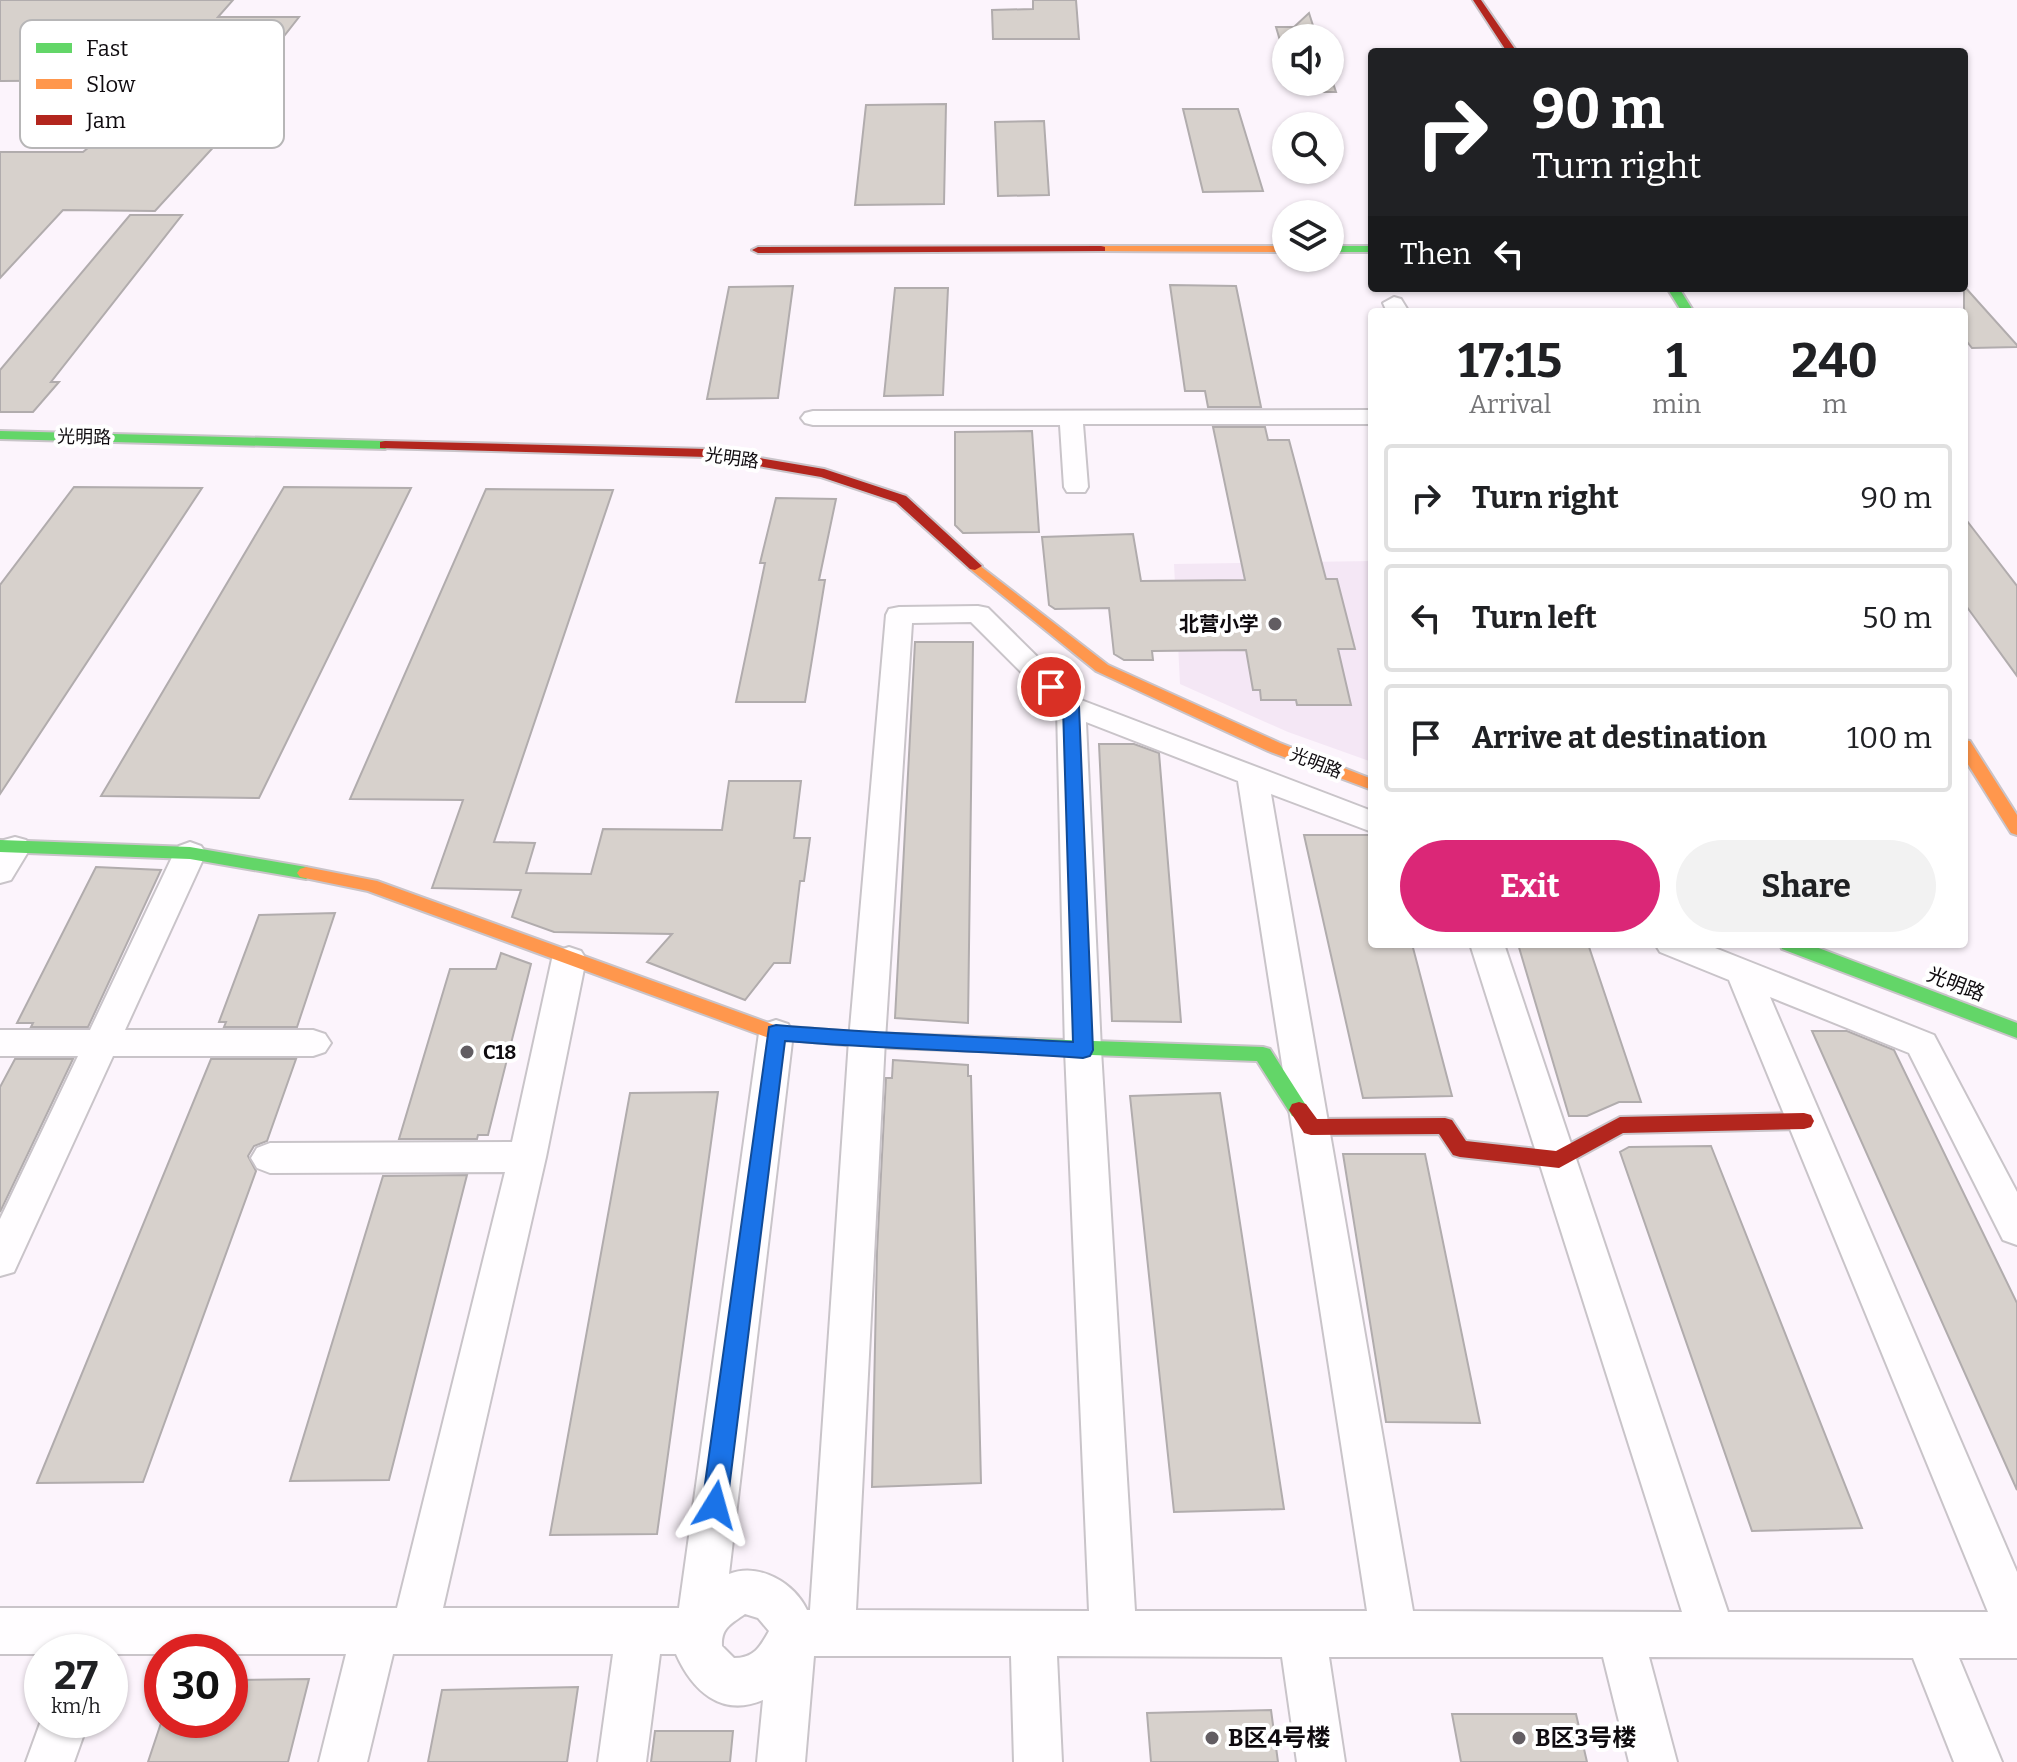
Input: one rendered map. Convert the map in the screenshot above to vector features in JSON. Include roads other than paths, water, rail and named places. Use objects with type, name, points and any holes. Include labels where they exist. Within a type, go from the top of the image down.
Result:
[{"type":"street","points":[[1477,0],[1509,48]]},
{"type":"street","points":[[758,250],[1272,249]]},
{"type":"street","points":[[1344,249],[1368,249]]},
{"type":"street","points":[[813,418],[1368,417]]},
{"type":"street","points":[[1071,418],[1076,487]]},
{"type":"street","name":"光明路","points":[[0,435],[707,453],[824,473],[901,499],[1003,591],[1102,668],[1274,747],[1368,783]]},
{"type":"street","points":[[781,1762],[813,1633],[867,1040],[899,615],[978,614],[1071,706],[1368,821]]},
{"type":"street","points":[[1071,706],[1083,1050],[1113,1633]]},
{"type":"street","points":[[1968,751],[2017,829]]},
{"type":"street","points":[[1253,778],[1394,1634]]},
{"type":"street","points":[[5,855],[190,853],[371,885],[776,1033],[1083,1050],[1128,1048],[1263,1054],[1311,1127]]},
{"type":"street","points":[[0,1260],[190,853]]},
{"type":"street","points":[[1488,948],[1712,1634]]},
{"type":"street","points":[[1681,948],[1922,1044],[2017,1229]]},
{"type":"street","name":"光明路","points":[[1799,948],[2017,1031]]},
{"type":"street","points":[[343,1762],[394,1632],[527,1157],[569,959]]},
{"type":"street","points":[[1743,974],[2017,1626]]},
{"type":"street","points":[[776,1033],[697,1644],[701,1659],[710,1672],[723,1681],[740,1683],[760,1679],[813,1633]]},
{"type":"street","points":[[0,1043],[313,1043]]},
{"type":"street","points":[[1311,1127],[1445,1126],[1460,1149],[1559,1160],[1620,1125],[1804,1121]]},
{"type":"street","points":[[270,1158],[527,1157]]},
{"type":"street","points":[[699,1631],[708,1611],[723,1599],[749,1592],[774,1599],[785,1612],[813,1633],[2017,1635]]},
{"type":"street","points":[[622,1762],[640,1630]]},
{"type":"street","points":[[0,1631],[25,1634]]},
{"type":"street","points":[[128,1641],[394,1632],[699,1631]]},
{"type":"street","points":[[1033,1633],[1038,1762]]},
{"type":"street","points":[[1302,1634],[1321,1762]]},
{"type":"street","points":[[1620,1634],[1653,1762]]},
{"type":"street","points":[[1927,1635],[1978,1762]]},
{"type":"street","points":[[50,1762],[59,1738]]},
{"type":"place","name":"北营小学","points":[[1275,624]]},
{"type":"place","name":"C18","points":[[467,1052]]},
{"type":"place","name":"B区4号楼","points":[[1212,1738]]},
{"type":"place","name":"B区3号楼","points":[[1519,1738]]}]
